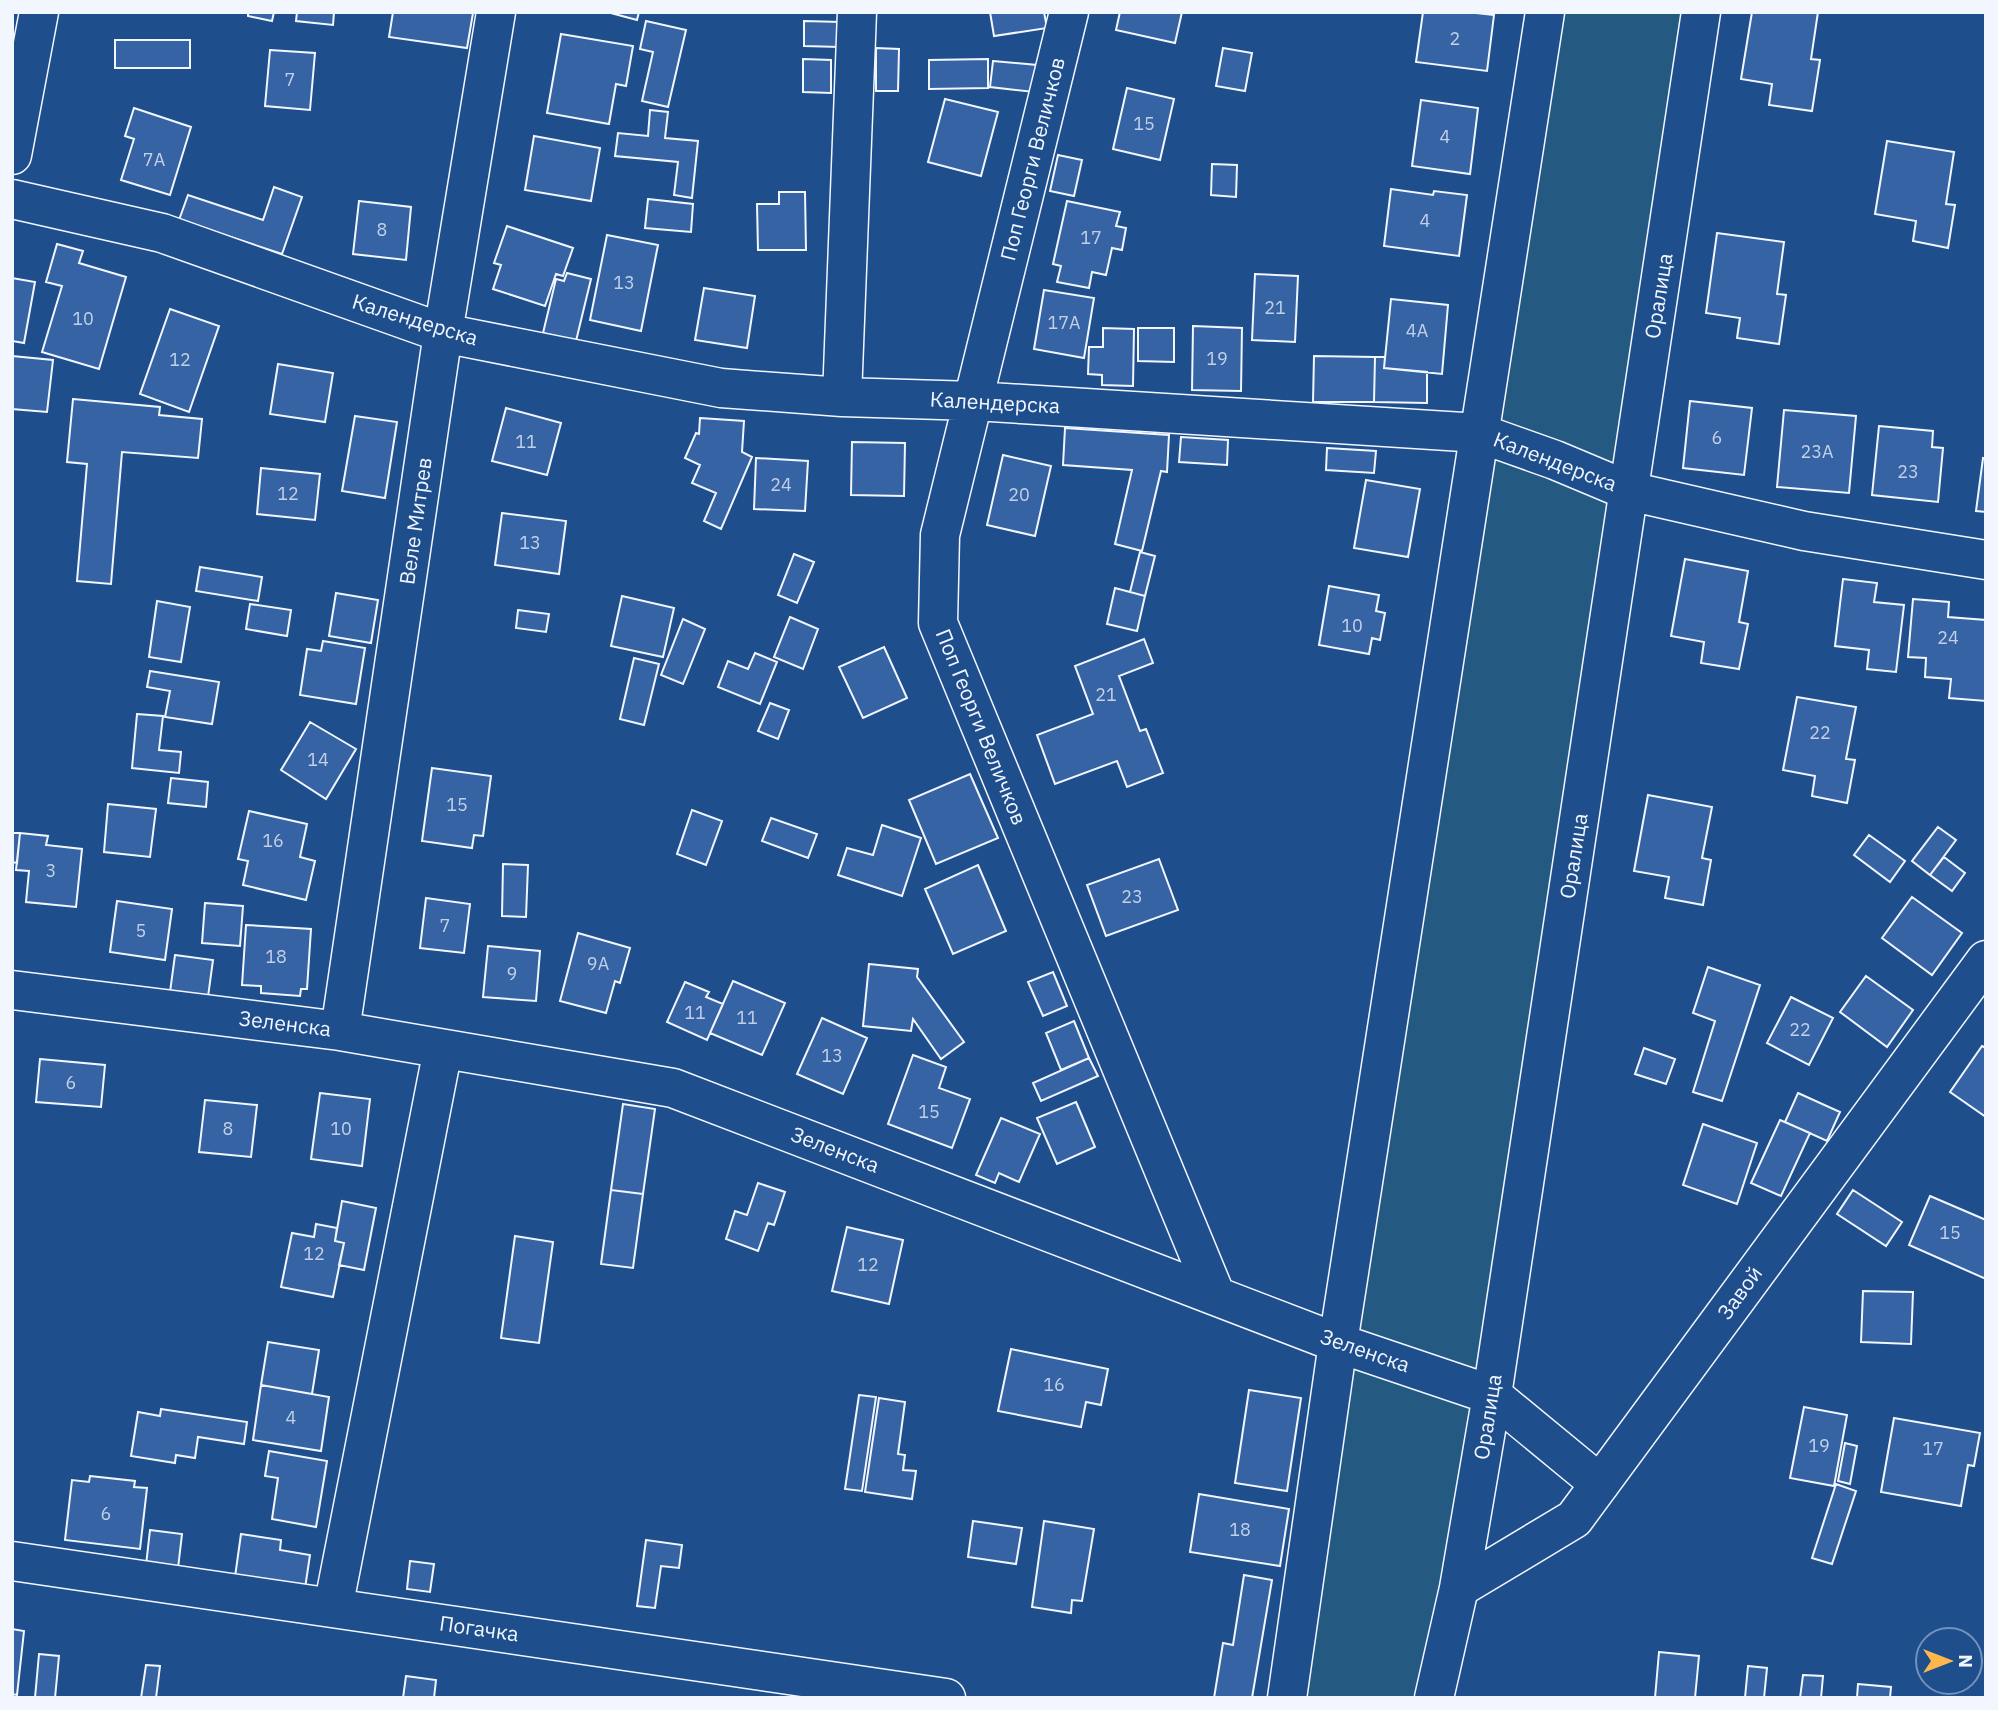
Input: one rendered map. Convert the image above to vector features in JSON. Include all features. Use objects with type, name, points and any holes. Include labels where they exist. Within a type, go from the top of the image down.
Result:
[{"type":"street","points":[[12,156],[39,12]]},
{"type":"street","name":"Веле Митрев","points":[[340,1031],[443,333],[496,12]]},
{"type":"street","points":[[842,397],[857,12]]},
{"type":"street","name":"Поп Георги Величков","points":[[1069,12],[940,535],[938,623],[1215,1294]]},
{"type":"street","points":[[1287,1698],[1338,1343],[1545,12]]},
{"type":"street","name":"Оралица","points":[[1434,1698],[1459,1588],[1492,1395],[1701,12]]},
{"type":"street","name":"Календерска","points":[[12,199],[162,233],[443,333],[721,388],[1479,433],[1555,460],[1629,491],[1804,531],[1986,559]]},
{"type":"street","name":"Завой","points":[[1459,1588],[1574,1519],[1986,960]]},
{"type":"street","name":"Зеленска","points":[[12,990],[340,1031],[673,1088],[1338,1343],[1492,1395],[1600,1484]]},
{"type":"street","points":[[332,1608],[443,1049]]},
{"type":"street","name":"Погачка","points":[[12,1562],[946,1698]]},
{"type":"shaded area","points":[[1545,12],[1701,12],[1434,1698],[1287,1698]]},
{"type":"building","points":[[248,12],[274,12],[272,21],[248,16]]},
{"type":"building","points":[[297,12],[334,12],[333,25],[296,21]]},
{"type":"building","points":[[393,12],[473,13],[467,48],[389,37]]},
{"type":"building","points":[[607,12],[639,12],[637,20]]},
{"type":"building","points":[[990,12],[1044,12],[1047,28],[994,36]]},
{"type":"building","points":[[1120,12],[1182,12],[1175,43],[1116,30]]},
{"type":"building","points":[[1423,12],[1494,15],[1487,71],[1416,62]]},
{"type":"building","points":[[1752,12],[1818,12],[1811,59],[1820,60],[1812,111],[1769,105],[1772,84],[1741,79]]},
{"type":"building","points":[[646,21],[686,30],[668,107],[642,101],[653,52],[640,49]]},
{"type":"building","points":[[804,21],[841,22],[840,47],[804,46]]},
{"type":"building","points":[[561,34],[633,46],[626,86],[616,84],[609,124],[547,113]]},
{"type":"building","points":[[115,40],[190,40],[190,68],[115,68]]},
{"type":"building","points":[[876,48],[899,49],[898,91],[876,91]]},
{"type":"building","points":[[1223,48],[1252,53],[1245,91],[1216,86]]},
{"type":"building","points":[[270,50],[315,53],[310,110],[265,106]]},
{"type":"building","points":[[803,59],[831,60],[831,93],[803,92]]},
{"type":"building","points":[[988,59],[988,88],[929,89],[929,60]]},
{"type":"building","points":[[993,61],[1037,65],[1034,92],[990,87]]},
{"type":"building","points":[[1127,88],[1174,99],[1160,160],[1113,149]]},
{"type":"building","points":[[945,99],[998,112],[981,176],[928,162]]},
{"type":"building","points":[[1421,100],[1478,108],[1470,174],[1412,166]]},
{"type":"building","points":[[134,108],[191,127],[170,195],[121,180],[134,139],[125,136]]},
{"type":"building","points":[[650,110],[668,112],[665,138],[698,141],[692,198],[674,195],[678,162],[615,156],[618,133],[648,136]]},
{"type":"building","points":[[534,136],[600,148],[591,201],[525,190]]},
{"type":"building","points":[[1887,141],[1954,152],[1946,204],[1955,205],[1948,248],[1913,241],[1916,221],[1875,214]]},
{"type":"building","points":[[1058,155],[1082,160],[1074,196],[1050,191]]},
{"type":"building","points":[[1212,164],[1237,165],[1236,197],[1211,195]]},
{"type":"building","points":[[274,187],[302,197],[282,254],[179,220],[188,195],[263,220]]},
{"type":"building","points":[[1391,189],[1433,195],[1434,191],[1467,195],[1459,256],[1384,246]]},
{"type":"building","points":[[779,192],[805,192],[806,250],[758,250],[757,204],[779,204]]},
{"type":"building","points":[[648,199],[693,204],[691,232],[645,228]]},
{"type":"building","points":[[359,201],[411,207],[406,260],[353,254]]},
{"type":"building","points":[[1067,201],[1120,212],[1116,226],[1126,228],[1122,250],[1112,248],[1106,275],[1092,272],[1089,288],[1057,282],[1061,266],[1053,264]]},
{"type":"building","points":[[507,226],[573,248],[563,276],[556,274],[545,306],[493,289],[501,265],[494,263]]},
{"type":"building","points":[[1717,233],[1784,242],[1777,294],[1786,295],[1779,344],[1737,338],[1740,318],[1706,313]]},
{"type":"building","points":[[607,235],[658,245],[641,331],[590,320]]},
{"type":"building","points":[[57,244],[83,251],[79,263],[126,277],[99,369],[42,352],[62,286],[46,282]]},
{"type":"building","points":[[567,273],[591,279],[576,341],[543,333],[556,279],[564,281]]},
{"type":"building","points":[[1255,274],[1298,276],[1295,342],[1252,340]]},
{"type":"building","points":[[12,278],[35,282],[24,343],[12,341]]},
{"type":"building","points":[[704,288],[755,296],[747,348],[695,340]]},
{"type":"building","points":[[1044,290],[1094,298],[1084,358],[1034,349]]},
{"type":"building","points":[[1391,299],[1448,305],[1442,374],[1384,368]]},
{"type":"building","points":[[170,309],[219,326],[189,412],[140,394]]},
{"type":"building","points":[[1193,326],[1242,328],[1241,391],[1192,390]]},
{"type":"building","points":[[1103,328],[1134,329],[1133,386],[1102,385],[1102,375],[1088,374],[1089,347],[1103,347]]},
{"type":"building","points":[[1138,328],[1174,328],[1174,362],[1138,361]]},
{"type":"building","points":[[12,356],[53,360],[47,412],[12,409]]},
{"type":"building","points":[[1314,356],[1375,357],[1374,402],[1313,402]]},
{"type":"building","points":[[1375,357],[1385,357],[1384,368],[1427,372],[1427,403],[1374,402]]},
{"type":"building","points":[[278,364],[333,373],[325,422],[270,414]]},
{"type":"building","points":[[73,399],[160,407],[159,415],[202,419],[198,458],[122,452],[111,584],[77,581],[87,464],[67,462]]},
{"type":"building","points":[[1690,401],[1752,408],[1744,475],[1683,468]]},
{"type":"building","points":[[506,408],[561,423],[547,475],[492,461]]},
{"type":"building","points":[[1784,410],[1856,416],[1849,493],[1777,487]]},
{"type":"building","points":[[355,416],[397,422],[385,498],[342,491]]},
{"type":"building","points":[[700,418],[744,421],[742,452],[752,457],[721,529],[704,521],[716,493],[692,483],[700,465],[685,458],[696,433],[699,434]]},
{"type":"building","points":[[1879,426],[1933,431],[1932,447],[1943,448],[1938,502],[1872,495]]},
{"type":"building","points":[[1065,428],[1169,435],[1167,472],[1161,471],[1142,551],[1115,544],[1132,470],[1063,465]]},
{"type":"building","points":[[1181,437],[1228,440],[1227,465],[1179,462]]},
{"type":"building","points":[[852,442],[905,443],[904,496],[851,495]]},
{"type":"building","points":[[1327,448],[1376,451],[1374,473],[1326,470]]},
{"type":"building","points":[[1003,455],[1051,466],[1035,536],[987,525]]},
{"type":"building","points":[[756,458],[808,461],[805,511],[754,509]]},
{"type":"building","points":[[1983,458],[1986,459],[1986,512],[1976,511]]},
{"type":"building","points":[[261,468],[320,474],[315,520],[257,514]]},
{"type":"building","points":[[1366,480],[1420,489],[1408,557],[1354,548]]},
{"type":"building","points":[[502,513],[566,521],[559,574],[495,565]]},
{"type":"building","points":[[1140,552],[1155,556],[1145,596],[1130,592]]},
{"type":"building","points":[[794,554],[814,562],[797,603],[778,595]]},
{"type":"building","points":[[1685,559],[1748,571],[1739,622],[1748,624],[1739,669],[1701,663],[1704,642],[1671,636]]},
{"type":"building","points":[[200,567],[262,577],[258,601],[196,591]]},
{"type":"building","points":[[1843,579],[1877,583],[1874,602],[1904,605],[1896,672],[1867,669],[1869,650],[1835,646]]},
{"type":"building","points":[[1329,586],[1379,595],[1376,611],[1385,613],[1380,640],[1372,638],[1369,654],[1319,645]]},
{"type":"building","points":[[1115,588],[1145,596],[1137,631],[1107,624]]},
{"type":"building","points":[[336,593],[378,600],[371,643],[329,636]]},
{"type":"building","points":[[622,596],[674,608],[663,657],[611,646]]},
{"type":"building","points":[[1913,599],[1949,602],[1948,617],[1986,620],[1986,701],[1949,698],[1951,679],[1925,677],[1926,658],[1908,657]]},
{"type":"building","points":[[157,601],[190,607],[181,662],[149,657]]},
{"type":"building","points":[[250,604],[291,610],[287,636],[246,629]]},
{"type":"building","points":[[518,610],[549,614],[546,632],[516,628]]},
{"type":"building","points":[[790,617],[818,629],[803,669],[774,657]]},
{"type":"building","points":[[683,619],[705,629],[683,684],[661,675]]},
{"type":"building","points":[[1144,639],[1153,663],[1119,676],[1140,731],[1146,729],[1163,773],[1127,787],[1117,761],[1055,784],[1037,735],[1093,714],[1075,666]]},
{"type":"building","points":[[323,641],[365,648],[356,704],[300,695],[307,649],[321,651]]},
{"type":"building","points":[[884,647],[907,698],[863,718],[839,667]]},
{"type":"building","points":[[755,653],[777,662],[760,704],[718,687],[728,661],[748,669]]},
{"type":"building","points":[[634,658],[659,664],[644,725],[620,719]]},
{"type":"building","points":[[150,671],[219,682],[212,724],[165,717],[170,691],[147,687]]},
{"type":"building","points":[[1797,697],[1856,707],[1846,759],[1855,760],[1847,803],[1812,796],[1815,776],[1783,770]]},
{"type":"building","points":[[770,703],[789,710],[778,739],[758,731]]},
{"type":"building","points":[[137,714],[163,716],[159,750],[181,752],[179,773],[132,768]]},
{"type":"building","points":[[310,722],[356,749],[326,799],[281,770]]},
{"type":"building","points":[[432,768],[491,776],[483,836],[474,835],[472,848],[422,841]]},
{"type":"building","points":[[970,774],[998,838],[936,864],[909,800]]},
{"type":"building","points":[[171,778],[208,782],[206,807],[168,803]]},
{"type":"building","points":[[1648,795],[1712,807],[1702,858],[1711,860],[1703,905],[1665,898],[1669,877],[1634,871]]},
{"type":"building","points":[[108,804],[156,809],[150,857],[104,852]]},
{"type":"building","points":[[692,810],[722,821],[706,865],[677,854]]},
{"type":"building","points":[[249,811],[307,824],[300,857],[315,861],[306,900],[243,885],[248,861],[238,859]]},
{"type":"building","points":[[771,818],[817,834],[808,858],[762,841]]},
{"type":"building","points":[[882,825],[921,838],[902,896],[838,875],[847,848],[873,855]]},
{"type":"building","points":[[1938,827],[1956,840],[1930,875],[1912,861]]},
{"type":"building","points":[[12,833],[20,833],[17,863],[12,862]]},
{"type":"building","points":[[20,833],[48,836],[46,845],[82,849],[76,907],[26,902],[29,871],[16,870]]},
{"type":"building","points":[[1869,835],[1905,861],[1890,882],[1854,855]]},
{"type":"building","points":[[1944,857],[1965,873],[1952,891],[1930,875]]},
{"type":"building","points":[[1159,859],[1178,910],[1106,936],[1087,885]]},
{"type":"building","points":[[503,864],[528,865],[526,917],[502,916]]},
{"type":"building","points":[[978,865],[1006,931],[953,954],[925,889]]},
{"type":"building","points":[[1912,897],[1962,933],[1932,975],[1882,938]]},
{"type":"building","points":[[426,898],[470,904],[464,953],[420,948]]},
{"type":"building","points":[[117,901],[172,909],[165,960],[110,952]]},
{"type":"building","points":[[205,903],[243,906],[240,946],[202,943]]},
{"type":"building","points":[[246,925],[311,929],[307,989],[301,989],[300,996],[261,993],[261,986],[242,985]]},
{"type":"building","points":[[578,933],[630,948],[620,983],[615,981],[606,1013],[560,1001]]},
{"type":"building","points":[[488,946],[540,951],[536,1001],[483,997]]},
{"type":"building","points":[[175,955],[213,960],[208,997],[170,992]]},
{"type":"building","points":[[869,964],[918,969],[917,977],[964,1042],[941,1059],[913,1019],[911,1031],[863,1026]]},
{"type":"building","points":[[1708,967],[1760,985],[1722,1101],[1693,1092],[1715,1021],[1693,1013]]},
{"type":"building","points":[[1053,972],[1067,1006],[1043,1016],[1028,982]]},
{"type":"building","points":[[1866,976],[1913,1010],[1887,1047],[1840,1012]]},
{"type":"building","points":[[733,981],[785,1003],[762,1055],[710,1033]]},
{"type":"building","points":[[685,982],[709,992],[706,997],[723,1004],[707,1040],[667,1022]]},
{"type":"building","points":[[1791,997],[1833,1018],[1809,1065],[1767,1043]]},
{"type":"building","points":[[822,1018],[867,1038],[843,1094],[797,1074]]},
{"type":"building","points":[[1074,1021],[1089,1058],[1061,1070],[1046,1033]]},
{"type":"building","points":[[1982,1046],[1986,1048],[1986,1117],[1950,1092]]},
{"type":"building","points":[[1644,1048],[1675,1059],[1666,1084],[1635,1074]]},
{"type":"building","points":[[913,1055],[946,1067],[939,1088],[970,1099],[952,1148],[888,1124]]},
{"type":"building","points":[[1089,1058],[1098,1076],[1041,1101],[1033,1083]]},
{"type":"building","points":[[40,1059],[105,1065],[101,1107],[36,1102]]},
{"type":"building","points":[[320,1093],[370,1099],[362,1166],[311,1159]]},
{"type":"building","points":[[1798,1093],[1840,1112],[1827,1141],[1785,1122]]},
{"type":"building","points":[[205,1100],[257,1105],[251,1157],[199,1152]]},
{"type":"building","points":[[1076,1102],[1095,1147],[1057,1164],[1037,1118]]},
{"type":"building","points":[[623,1104],[655,1109],[643,1194],[611,1190]]},
{"type":"building","points":[[1001,1118],[1040,1134],[1019,1182],[999,1173],[995,1183],[976,1175]]},
{"type":"building","points":[[1780,1120],[1810,1133],[1781,1196],[1751,1183]]},
{"type":"building","points":[[1703,1124],[1757,1143],[1737,1204],[1683,1185]]},
{"type":"building","points":[[758,1183],[785,1192],[774,1225],[768,1223],[758,1251],[726,1239],[735,1211],[747,1215]]},
{"type":"building","points":[[611,1190],[643,1194],[633,1268],[601,1264]]},
{"type":"building","points":[[1853,1190],[1902,1222],[1886,1246],[1837,1214]]},
{"type":"building","points":[[1930,1196],[1986,1220],[1986,1279],[1909,1245]]},
{"type":"building","points":[[342,1201],[376,1208],[364,1270],[339,1265],[344,1243],[335,1241]]},
{"type":"building","points":[[316,1224],[337,1228],[335,1241],[344,1243],[333,1297],[281,1287],[292,1233],[314,1237]]},
{"type":"building","points":[[847,1227],[903,1240],[889,1304],[832,1291]]},
{"type":"building","points":[[515,1236],[553,1242],[539,1343],[501,1338]]},
{"type":"building","points":[[1863,1291],[1913,1292],[1911,1344],[1861,1342]]},
{"type":"building","points":[[268,1342],[319,1350],[312,1394],[261,1385]]},
{"type":"building","points":[[1011,1349],[1108,1369],[1101,1405],[1086,1402],[1081,1427],[998,1411]]},
{"type":"building","points":[[261,1385],[329,1397],[321,1451],[253,1440]]},
{"type":"building","points":[[1249,1390],[1301,1398],[1287,1491],[1235,1483]]},
{"type":"building","points":[[859,1395],[876,1397],[862,1491],[845,1489]]},
{"type":"building","points":[[879,1398],[905,1402],[898,1454],[905,1455],[903,1470],[916,1471],[912,1499],[865,1492]]},
{"type":"building","points":[[1804,1407],[1847,1415],[1834,1486],[1790,1478]]},
{"type":"building","points":[[161,1409],[247,1422],[244,1444],[198,1437],[195,1458],[176,1455],[175,1463],[131,1456],[138,1412],[160,1416]]},
{"type":"building","points":[[1894,1418],[1980,1433],[1974,1466],[1968,1465],[1961,1506],[1881,1492]]},
{"type":"building","points":[[1845,1443],[1857,1446],[1850,1484],[1838,1481]]},
{"type":"building","points":[[269,1451],[327,1461],[316,1527],[272,1519],[278,1478],[265,1476]]},
{"type":"building","points":[[90,1476],[135,1481],[134,1487],[147,1488],[140,1549],[65,1540],[72,1480],[89,1482]]},
{"type":"building","points":[[1836,1484],[1856,1491],[1832,1564],[1812,1558]]},
{"type":"building","points":[[1199,1494],[1289,1509],[1280,1566],[1190,1552]]},
{"type":"building","points":[[973,1521],[1022,1528],[1016,1564],[968,1557]]},
{"type":"building","points":[[1044,1521],[1094,1529],[1082,1601],[1072,1600],[1071,1613],[1032,1607]]},
{"type":"building","points":[[150,1530],[182,1534],[177,1577],[145,1574]]},
{"type":"building","points":[[241,1534],[281,1540],[280,1550],[310,1555],[304,1595],[234,1584]]},
{"type":"building","points":[[646,1540],[682,1545],[679,1568],[661,1566],[655,1608],[637,1606]]},
{"type":"building","points":[[410,1561],[434,1564],[430,1592],[407,1589]]},
{"type":"building","points":[[1244,1575],[1272,1580],[1252,1698],[1214,1698],[1223,1643],[1233,1645]]},
{"type":"building","points":[[12,1629],[24,1631],[17,1695],[12,1694]]},
{"type":"building","points":[[1659,1652],[1699,1656],[1695,1698],[1655,1698]]},
{"type":"building","points":[[39,1654],[59,1656],[55,1698],[35,1698]]},
{"type":"building","points":[[146,1665],[160,1666],[156,1698],[141,1698]]},
{"type":"building","points":[[1748,1666],[1767,1668],[1764,1698],[1745,1698]]},
{"type":"building","points":[[1803,1675],[1823,1676],[1821,1698],[1800,1698]]},
{"type":"building","points":[[406,1676],[436,1680],[434,1698],[403,1698]]},
{"type":"building","points":[[1858,1684],[1891,1687],[1890,1698],[1857,1698]]}]
